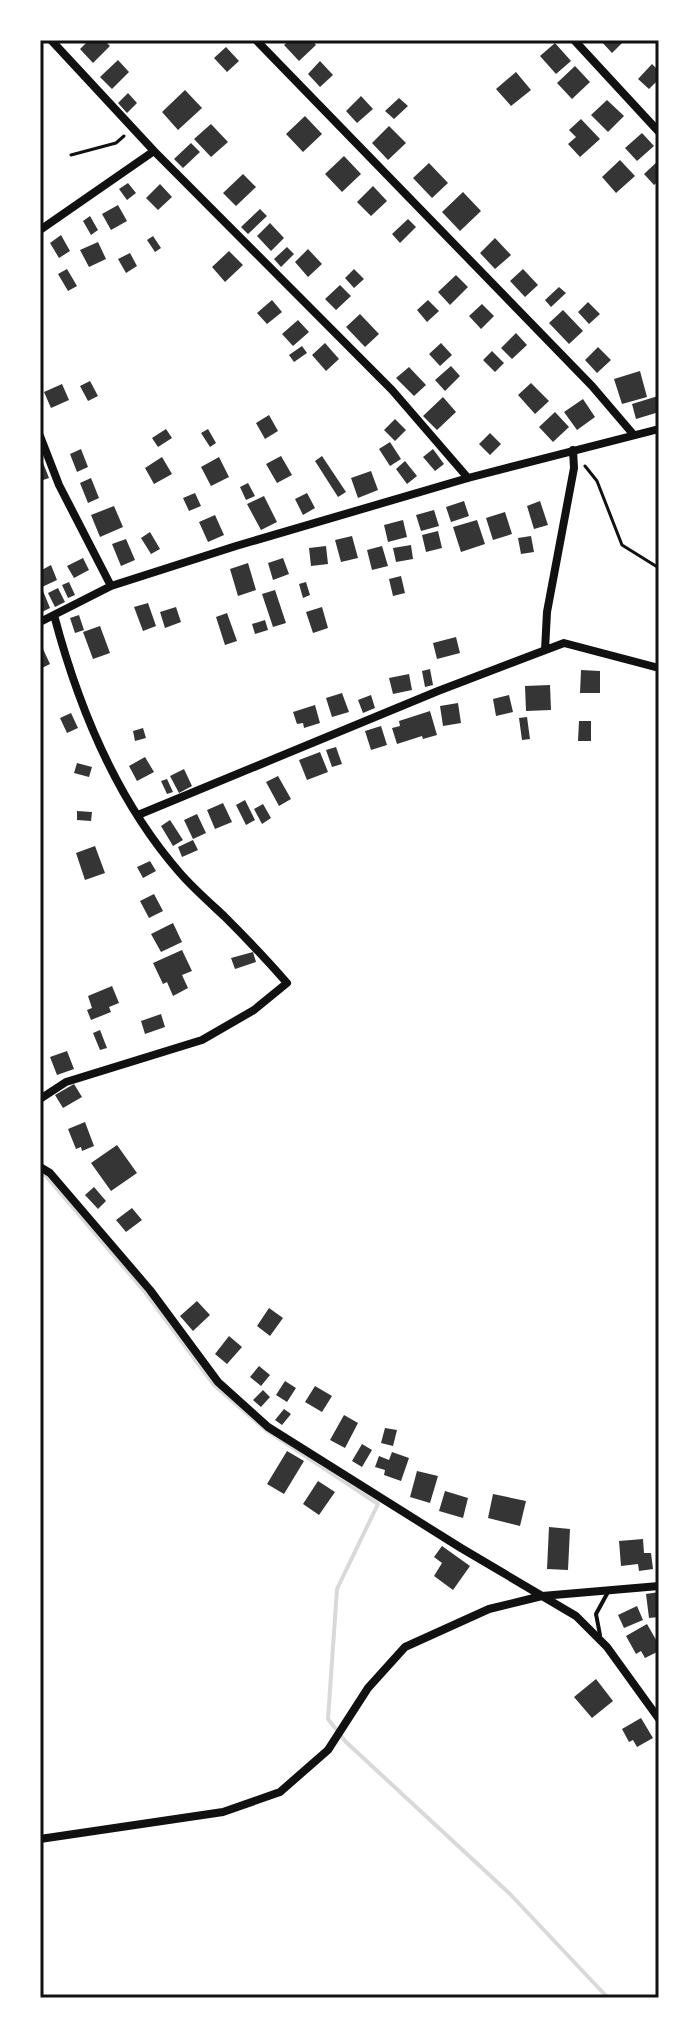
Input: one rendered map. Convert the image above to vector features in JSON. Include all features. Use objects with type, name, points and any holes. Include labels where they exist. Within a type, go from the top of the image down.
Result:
[{"type":"street","points":[[51,40],[154,151],[392,390],[468,478]]},
{"type":"street","points":[[256,40],[592,386],[633,434]]},
{"type":"street","points":[[574,40],[659,132]]},
{"type":"street","points":[[40,230],[154,151]]},
{"type":"street","points":[[40,622],[111,586],[468,478],[659,429]]},
{"type":"street","points":[[40,436],[59,485],[111,586]]},
{"type":"street","points":[[545,650],[547,612],[574,468],[573,450]]},
{"type":"street","points":[[40,1099],[79,1077],[202,1040],[254,1010],[287,983],[254,945],[180,873],[138,815],[116,778],[84,708],[54,615]]},
{"type":"street","points":[[138,815],[438,691],[564,643],[659,668]]},
{"type":"street","points":[[40,1167],[50,1173],[150,1290],[218,1382],[268,1427],[576,1616],[607,1647],[659,1719]]},
{"type":"street","points":[[40,1839],[223,1812],[280,1792],[328,1750],[368,1688],[405,1647],[489,1609],[542,1596],[659,1586]]},
{"type":"lane","points":[[607,1647],[596,1623],[599,1605],[610,1590]]},
{"type":"path","points":[[71,155],[116,143],[133,128]]},
{"type":"path","points":[[573,450],[597,481],[622,545],[659,568]]},
{"type":"building","points":[[89,40],[104,40],[110,46],[93,63],[80,49]]},
{"type":"building","points":[[290,40],[312,40],[316,45],[299,61],[284,45]]},
{"type":"building","points":[[600,40],[625,40],[612,53]]},
{"type":"building","points":[[555,43],[571,61],[556,74],[540,56]]},
{"type":"building","points":[[226,47],[239,61],[227,72],[214,58]]},
{"type":"building","points":[[118,60],[129,72],[112,89],[100,77]]},
{"type":"building","points":[[320,61],[333,75],[320,87],[308,74]]},
{"type":"building","points":[[652,64],[659,71],[659,79],[649,89],[638,79]]},
{"type":"building","points":[[575,66],[590,82],[572,99],[557,83]]},
{"type":"building","points":[[516,72],[531,90],[511,106],[496,89]]},
{"type":"building","points":[[185,90],[202,108],[178,130],[162,112]]},
{"type":"building","points":[[128,93],[137,103],[127,113],[118,103]]},
{"type":"building","points":[[361,96],[373,109],[357,123],[346,111]]},
{"type":"building","points":[[399,98],[408,106],[394,119],[385,111]]},
{"type":"building","points":[[607,100],[624,116],[608,132],[591,115]]},
{"type":"building","points":[[305,116],[322,134],[303,152],[286,134]]},
{"type":"building","points":[[581,119],[600,139],[580,157],[568,144],[576,137],[569,130]]},
{"type":"building","points":[[211,124],[228,142],[211,157],[194,139]]},
{"type":"building","points":[[389,126],[406,143],[388,160],[372,143]]},
{"type":"building","points":[[642,133],[654,146],[637,161],[625,148]]},
{"type":"building","points":[[191,143],[200,152],[183,168],[174,159]]},
{"type":"building","points":[[344,156],[361,174],[342,192],[325,174]]},
{"type":"building","points":[[620,160],[635,176],[616,193],[602,177]]},
{"type":"building","points":[[659,160],[659,181],[654,185],[644,174]]},
{"type":"building","points":[[429,163],[448,183],[432,198],[413,178]]},
{"type":"building","points":[[243,174],[256,187],[236,206],[223,193]]},
{"type":"building","points":[[128,183],[136,193],[127,200],[119,189]]},
{"type":"building","points":[[160,184],[172,197],[158,210],[146,198]]},
{"type":"building","points":[[373,186],[387,201],[371,216],[357,202]]},
{"type":"building","points":[[463,192],[481,211],[460,231],[442,212]]},
{"type":"building","points":[[118,205],[127,221],[111,230],[102,214]]},
{"type":"building","points":[[260,209],[267,216],[248,234],[241,227]]},
{"type":"building","points":[[90,216],[98,230],[91,235],[83,221]]},
{"type":"building","points":[[408,219],[416,227],[400,243],[392,234]]},
{"type":"building","points":[[270,223],[284,238],[271,251],[257,236]]},
{"type":"building","points":[[61,235],[70,251],[59,258],[50,243]]},
{"type":"building","points":[[153,236],[161,248],[155,252],[147,240]]},
{"type":"building","points":[[495,238],[511,255],[495,269],[480,253]]},
{"type":"building","points":[[98,242],[106,259],[89,267],[80,250]]},
{"type":"building","points":[[287,247],[294,254],[281,267],[274,259]]},
{"type":"building","points":[[308,249],[322,264],[308,277],[295,262]]},
{"type":"building","points":[[229,251],[243,265],[225,282],[212,267]]},
{"type":"building","points":[[130,253],[137,266],[126,273],[118,259]]},
{"type":"building","points":[[67,269],[77,286],[68,291],[58,274]]},
{"type":"building","points":[[354,269],[364,279],[354,288],[345,278]]},
{"type":"building","points":[[523,269],[538,285],[525,297],[510,281]]},
{"type":"building","points":[[456,275],[468,287],[450,305],[438,292]]},
{"type":"building","points":[[340,285],[351,296],[336,310],[325,299]]},
{"type":"building","points":[[559,287],[566,293],[551,307],[545,300]]},
{"type":"building","points":[[272,300],[282,312],[267,324],[257,313]]},
{"type":"building","points":[[428,300],[439,311],[427,322],[417,310]]},
{"type":"building","points":[[588,302],[600,314],[589,324],[578,312]]},
{"type":"building","points":[[482,304],[494,316],[481,329],[469,316]]},
{"type":"building","points":[[563,310],[583,331],[569,344],[549,323]]},
{"type":"building","points":[[360,314],[379,334],[365,347],[346,327]]},
{"type":"building","points":[[298,320],[309,332],[293,346],[282,334]]},
{"type":"building","points":[[516,333],[527,345],[512,359],[501,348]]},
{"type":"building","points":[[325,343],[339,359],[326,371],[312,355]]},
{"type":"building","points":[[441,343],[452,355],[440,366],[429,354]]},
{"type":"building","points":[[302,346],[307,353],[294,362],[289,355]]},
{"type":"building","points":[[598,347],[611,360],[597,373],[585,360]]},
{"type":"building","points":[[492,351],[504,363],[495,372],[483,360]]},
{"type":"building","points":[[451,366],[460,376],[445,391],[435,380]]},
{"type":"building","points":[[409,367],[426,385],[414,396],[396,378]]},
{"type":"building","points":[[640,371],[647,397],[622,404],[614,379]]},
{"type":"building","points":[[90,381],[98,396],[88,401],[80,386]]},
{"type":"building","points":[[531,383],[549,401],[535,414],[518,395]]},
{"type":"building","points":[[62,384],[69,400],[51,408],[44,392]]},
{"type":"building","points":[[658,396],[659,412],[636,419],[632,404]]},
{"type":"building","points":[[443,397],[456,412],[437,430],[423,416]]},
{"type":"building","points":[[583,399],[595,417],[577,430],[564,412]]},
{"type":"building","points":[[555,412],[569,427],[553,442],[539,427]]},
{"type":"building","points":[[269,415],[278,431],[265,439],[256,423]]},
{"type":"building","points":[[395,419],[406,430],[395,441],[384,430]]},
{"type":"building","points":[[166,429],[172,438],[158,447],[152,438]]},
{"type":"building","points":[[208,429],[216,443],[210,447],[201,433]]},
{"type":"building","points":[[490,433],[501,444],[490,455],[479,444]]},
{"type":"building","points":[[390,442],[401,459],[390,466],[379,449]]},
{"type":"building","points":[[81,449],[88,467],[77,472],[70,454]]},
{"type":"building","points":[[433,449],[444,464],[435,471],[423,457]]},
{"type":"building","points":[[40,455],[49,478],[40,481]]},
{"type":"building","points":[[281,456],[292,475],[277,483],[266,464]]},
{"type":"building","points":[[322,456],[346,492],[338,497],[315,461]]},
{"type":"building","points":[[162,457],[172,474],[154,484],[145,468]]},
{"type":"building","points":[[219,457],[229,477],[211,486],[201,467]]},
{"type":"building","points":[[405,461],[417,476],[407,484],[396,469]]},
{"type":"building","points":[[371,471],[378,490],[358,498],[351,478]]},
{"type":"building","points":[[91,478],[99,498],[88,503],[80,483]]},
{"type":"building","points":[[248,483],[255,496],[246,500],[240,487]]},
{"type":"building","points":[[195,493],[201,506],[189,511],[183,498]]},
{"type":"building","points":[[307,493],[315,508],[303,515],[295,499]]},
{"type":"building","points":[[264,496],[277,522],[261,530],[247,504]]},
{"type":"building","points":[[464,501],[469,516],[451,522],[446,507]]},
{"type":"building","points":[[540,501],[548,525],[534,529],[527,506]]},
{"type":"building","points":[[114,506],[123,527],[100,537],[91,515]]},
{"type":"building","points":[[434,510],[439,526],[421,531],[416,515]]},
{"type":"building","points":[[505,512],[512,534],[493,540],[486,518]]},
{"type":"building","points":[[215,515],[224,535],[208,542],[199,522]]},
{"type":"building","points":[[403,520],[407,537],[388,542],[384,525]]},
{"type":"building","points":[[477,520],[485,544],[461,552],[453,527]]},
{"type":"building","points":[[438,531],[442,548],[426,552],[422,535]]},
{"type":"building","points":[[150,532],[160,549],[151,554],[141,538]]},
{"type":"building","points":[[352,536],[358,558],[341,562],[335,540]]},
{"type":"building","points":[[531,536],[534,552],[521,554],[518,538]]},
{"type":"building","points":[[126,539],[135,560],[121,566],[112,544]]},
{"type":"building","points":[[411,545],[413,559],[396,562],[393,548]]},
{"type":"building","points":[[326,546],[328,564],[311,566],[309,548]]},
{"type":"building","points":[[382,546],[388,566],[372,570],[367,550]]},
{"type":"building","points":[[83,558],[89,570],[74,578],[67,566]]},
{"type":"building","points":[[283,558],[289,574],[273,580],[268,563]]},
{"type":"building","points":[[248,563],[256,590],[238,596],[230,569]]},
{"type":"building","points":[[51,565],[57,580],[42,587],[40,571]]},
{"type":"building","points":[[401,576],[405,593],[393,596],[389,579]]},
{"type":"building","points":[[69,582],[75,595],[68,598],[62,585]]},
{"type":"building","points":[[306,582],[310,595],[303,598],[299,584]]},
{"type":"building","points":[[58,588],[65,602],[55,607],[48,593]]},
{"type":"building","points":[[275,590],[286,623],[273,627],[262,594]]},
{"type":"building","points":[[43,591],[50,608],[40,613],[40,592]]},
{"type":"building","points":[[148,603],[156,626],[143,631],[134,607]]},
{"type":"building","points":[[176,607],[181,622],[165,628],[160,612]]},
{"type":"building","points":[[322,607],[328,628],[313,633],[306,612]]},
{"type":"building","points":[[227,613],[237,641],[225,645],[216,617]]},
{"type":"building","points":[[79,615],[84,630],[75,633],[70,618]]},
{"type":"building","points":[[265,620],[268,630],[255,634],[252,624]]},
{"type":"building","points":[[100,626],[110,653],[93,659],[83,632]]},
{"type":"building","points":[[456,637],[460,653],[437,659],[433,643]]},
{"type":"building","points":[[43,649],[50,664],[40,669],[40,650]]},
{"type":"building","points":[[430,669],[433,685],[425,687],[422,671]]},
{"type":"building","points":[[581,670],[600,671],[600,693],[580,693]]},
{"type":"building","points":[[409,674],[412,690],[393,694],[389,678]]},
{"type":"building","points":[[550,685],[551,710],[526,711],[525,686]]},
{"type":"building","points":[[342,693],[349,712],[332,717],[326,698]]},
{"type":"building","points":[[371,695],[375,708],[363,713],[358,700]]},
{"type":"building","points":[[509,695],[513,712],[496,716],[493,699]]},
{"type":"building","points":[[458,703],[461,723],[443,726],[440,706]]},
{"type":"building","points":[[315,705],[320,723],[304,728],[303,723],[297,724],[293,712]]},
{"type":"building","points":[[430,711],[437,735],[397,744],[392,728],[400,726],[399,721]]},
{"type":"building","points":[[71,713],[78,728],[67,733],[60,718]]},
{"type":"building","points":[[527,717],[530,739],[522,740],[519,718]]},
{"type":"building","points":[[579,721],[591,721],[591,741],[578,741]]},
{"type":"building","points":[[381,726],[387,745],[371,750],[365,731]]},
{"type":"building","points":[[143,728],[146,738],[135,741],[133,731]]},
{"type":"building","points":[[336,747],[342,764],[332,767],[326,750]]},
{"type":"building","points":[[320,752],[328,772],[307,780],[299,760]]},
{"type":"building","points":[[145,757],[154,772],[137,781],[129,766]]},
{"type":"building","points":[[77,763],[92,767],[89,777],[74,773]]},
{"type":"building","points":[[184,769],[192,786],[179,793],[170,776]]},
{"type":"building","points":[[278,776],[291,799],[279,806],[266,782]]},
{"type":"building","points":[[167,779],[173,792],[167,794],[161,781]]},
{"type":"building","points":[[245,800],[255,820],[246,825],[236,805]]},
{"type":"building","points":[[223,803],[232,822],[215,829],[207,810]]},
{"type":"building","points":[[263,804],[271,818],[262,824],[254,809]]},
{"type":"building","points":[[77,811],[92,812],[91,821],[77,820]]},
{"type":"building","points":[[197,814],[206,833],[193,839],[184,820]]},
{"type":"building","points":[[170,820],[183,840],[173,846],[161,826]]},
{"type":"building","points":[[193,840],[198,850],[182,857],[178,847]]},
{"type":"building","points":[[95,846],[105,873],[85,880],[76,853]]},
{"type":"building","points":[[150,861],[156,871],[143,878],[137,867]]},
{"type":"building","points":[[154,894],[163,911],[149,918],[140,901]]},
{"type":"building","points":[[173,923],[182,942],[161,952],[151,934]]},
{"type":"building","points":[[182,950],[192,971],[182,975],[188,988],[173,996],[153,963]]},
{"type":"building","points":[[253,952],[256,962],[235,969],[231,958]]},
{"type":"building","points":[[112,986],[119,1003],[109,1007],[111,1012],[91,1020],[87,1010],[92,1008],[88,996]]},
{"type":"building","points":[[161,1014],[165,1027],[145,1034],[141,1021]]},
{"type":"building","points":[[100,1030],[107,1048],[100,1050],[93,1033]]},
{"type":"building","points":[[67,1051],[74,1069],[57,1075],[50,1057]]},
{"type":"building","points":[[74,1084],[82,1097],[63,1108],[55,1095]]},
{"type":"building","points":[[85,1122],[94,1146],[82,1151],[81,1147],[76,1149],[68,1129]]},
{"type":"building","points":[[117,1145],[137,1173],[111,1191],[91,1163]]},
{"type":"building","points":[[94,1187],[106,1201],[98,1209],[85,1195]]},
{"type":"building","points":[[132,1208],[142,1220],[126,1232],[116,1220]]},
{"type":"building","points":[[197,1301],[210,1315],[193,1331],[180,1316]]},
{"type":"building","points":[[269,1308],[283,1318],[270,1336],[257,1326]]},
{"type":"building","points":[[229,1336],[242,1347],[227,1364],[215,1354]]},
{"type":"building","points":[[259,1366],[270,1375],[261,1386],[250,1377]]},
{"type":"building","points":[[285,1381],[296,1388],[287,1402],[276,1395]]},
{"type":"building","points":[[315,1386],[332,1396],[322,1412],[305,1402]]},
{"type":"building","points":[[263,1390],[270,1397],[261,1407],[253,1400]]},
{"type":"building","points":[[284,1409],[291,1414],[282,1425],[275,1420]]},
{"type":"building","points":[[344,1415],[358,1423],[345,1448],[330,1440]]},
{"type":"building","points":[[385,1428],[397,1430],[393,1446],[381,1443]]},
{"type":"building","points":[[362,1444],[372,1450],[362,1467],[352,1461]]},
{"type":"building","points":[[287,1451],[304,1461],[284,1494],[267,1484]]},
{"type":"building","points":[[392,1452],[409,1458],[401,1481],[384,1475],[385,1470],[375,1467],[379,1456],[389,1460]]},
{"type":"building","points":[[417,1471],[438,1476],[430,1503],[410,1497]]},
{"type":"building","points":[[318,1481],[335,1492],[319,1515],[303,1504]]},
{"type":"building","points":[[445,1491],[468,1498],[463,1518],[439,1511]]},
{"type":"building","points":[[493,1494],[526,1501],[520,1526],[488,1518]]},
{"type":"building","points":[[549,1527],[570,1529],[568,1570],[547,1569]]},
{"type":"building","points":[[643,1539],[644,1553],[651,1553],[653,1569],[639,1571],[638,1564],[621,1566],[619,1541]]},
{"type":"building","points":[[442,1546],[470,1566],[453,1590],[434,1576],[442,1563],[434,1557]]},
{"type":"building","points":[[659,1592],[659,1617],[649,1618],[646,1594]]},
{"type":"building","points":[[637,1606],[643,1620],[624,1628],[618,1615]]},
{"type":"building","points":[[647,1624],[659,1645],[659,1651],[645,1658],[641,1651],[636,1654],[626,1636]]},
{"type":"building","points":[[596,1679],[613,1701],[592,1718],[574,1697]]},
{"type":"building","points":[[641,1718],[653,1738],[637,1747],[633,1740],[629,1742],[622,1729]]},
{"type":"waterway","points":[[40,1172],[145,1292],[214,1385],[266,1430],[378,1504],[337,1589],[328,1719],[346,1742],[510,1894],[608,1998]]}]
